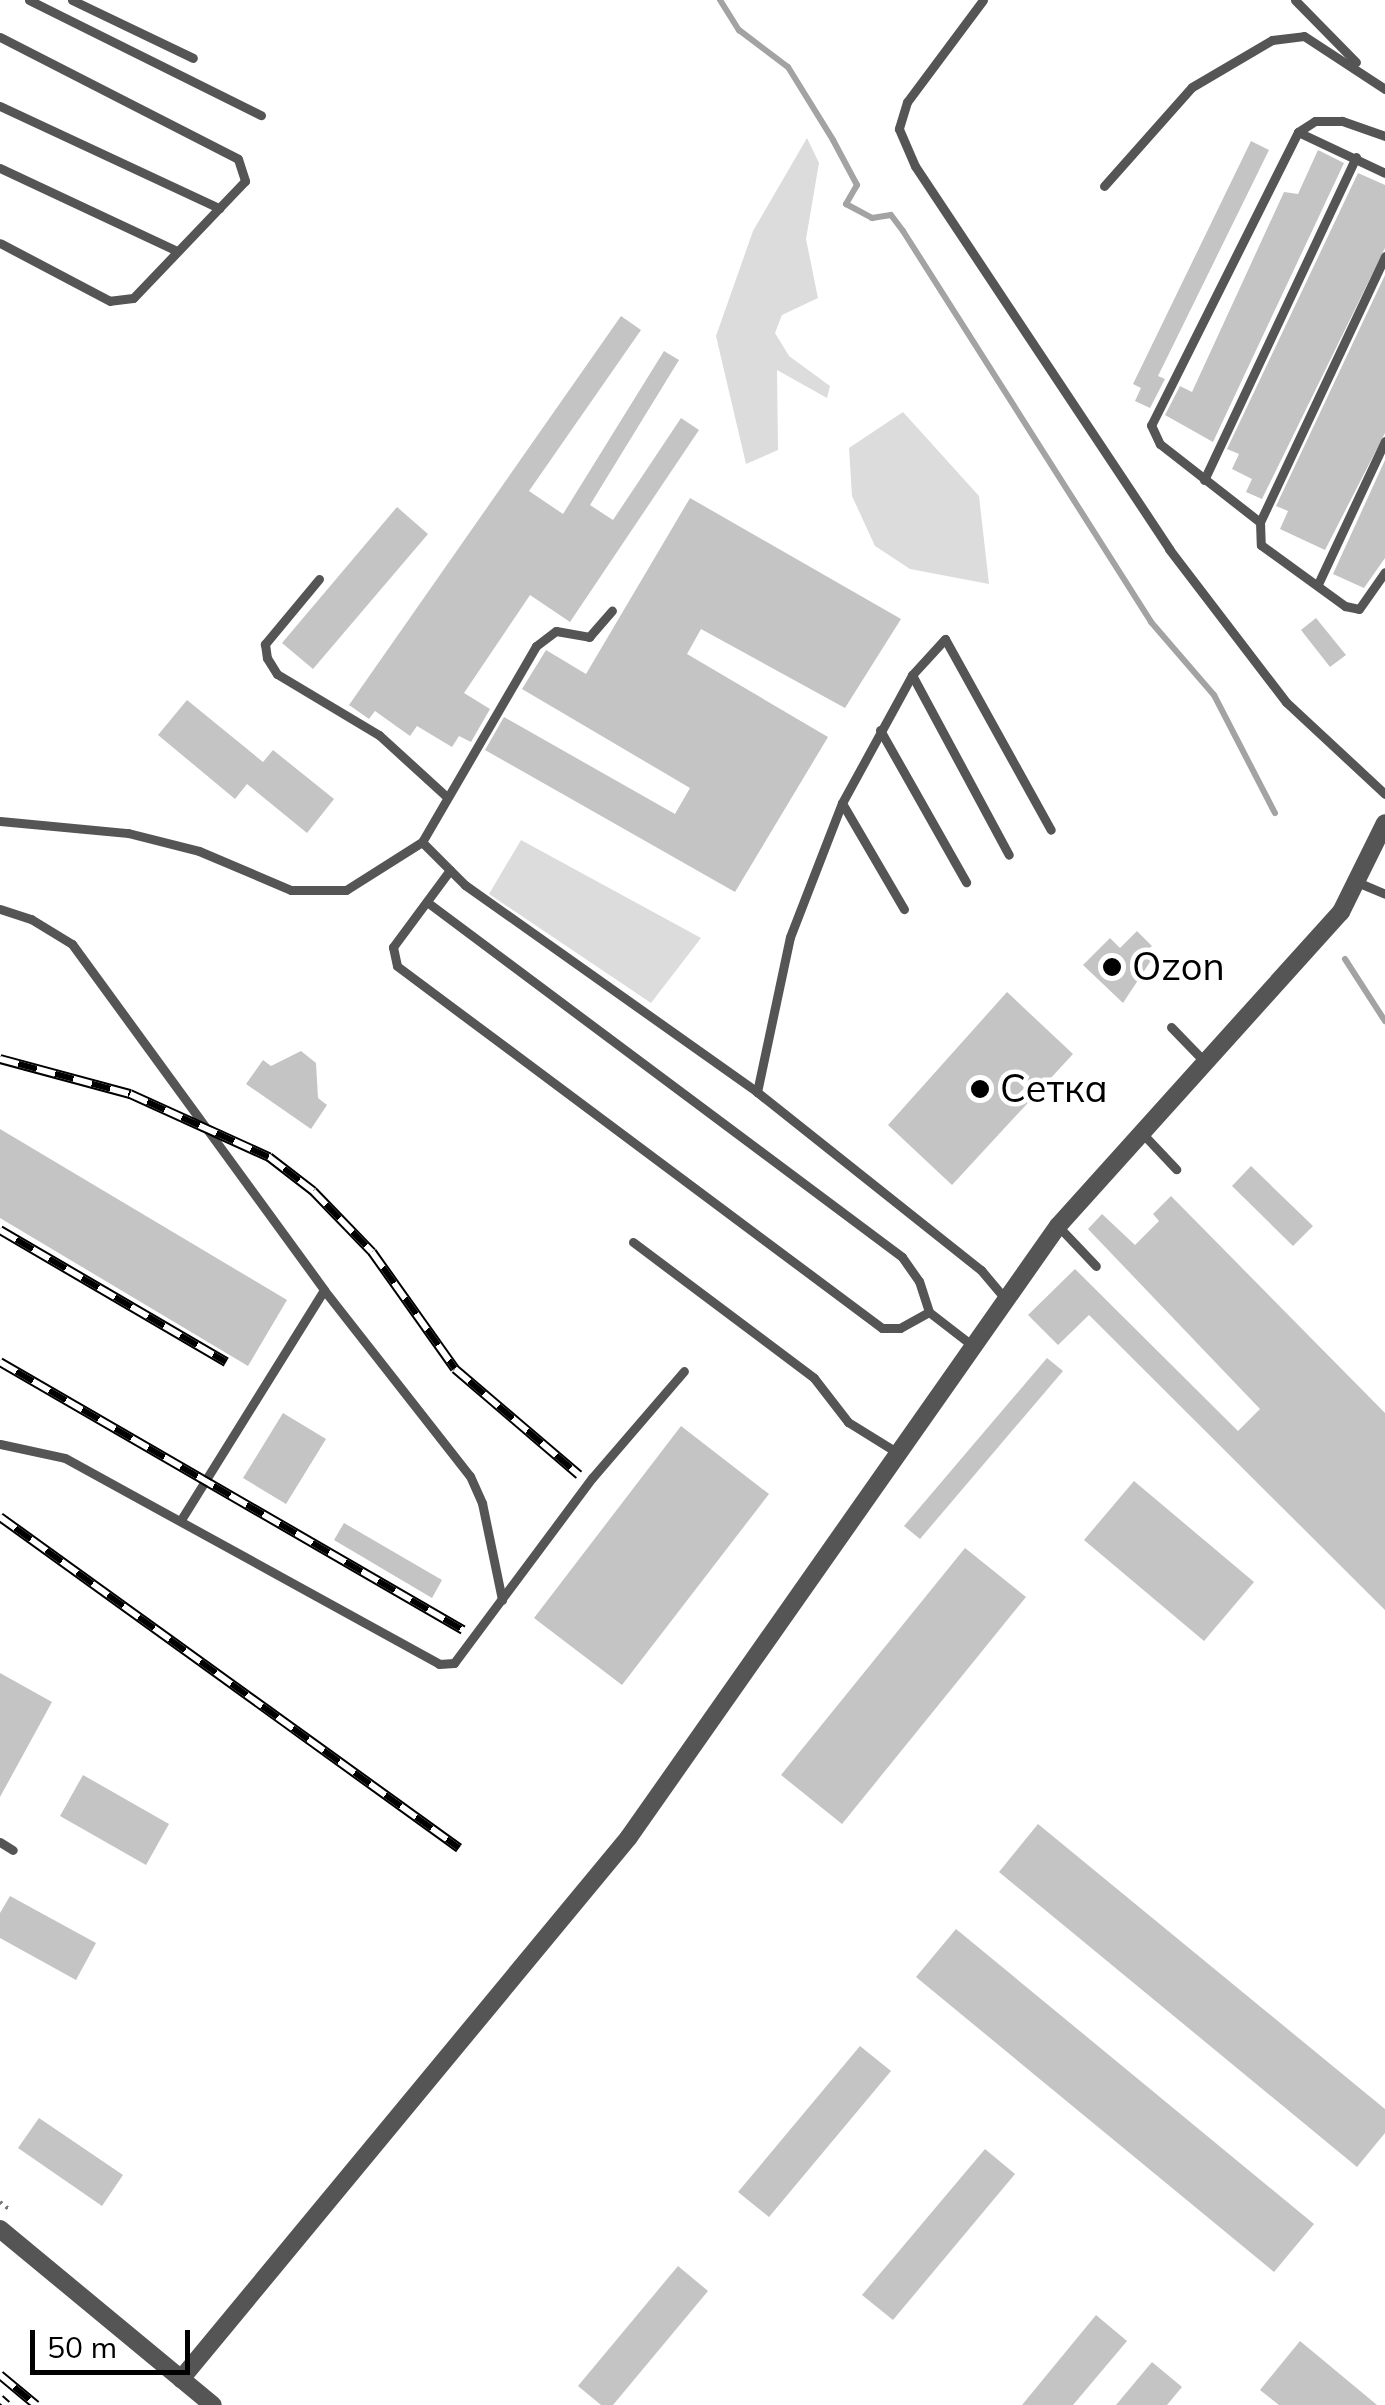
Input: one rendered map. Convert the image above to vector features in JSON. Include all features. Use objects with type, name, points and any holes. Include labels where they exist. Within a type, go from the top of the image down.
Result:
[{"type":"street","points":[[181,2379],[629,1837],[1058,1226],[1340,912],[1385,823]]},
{"type":"street","points":[[0,2229],[213,2405]]},
{"type":"lane","points":[[29,0],[261,115]]},
{"type":"lane","points":[[72,0],[193,58]]},
{"type":"lane","points":[[983,0],[907,102],[900,129],[915,166],[1169,549],[1286,702],[1385,794]]},
{"type":"lane","points":[[1295,0],[1385,89]]},
{"type":"lane","points":[[0,36],[238,159],[245,181],[134,298],[110,301],[0,242]]},
{"type":"lane","points":[[1104,186],[1178,100],[1240,54],[1304,36],[1366,71]]},
{"type":"lane","points":[[0,106],[219,208]]},
{"type":"lane","points":[[1260,522],[1160,444],[1151,425],[1298,132],[1315,122],[1342,120],[1385,136]]},
{"type":"lane","points":[[1298,132],[1385,173]]},
{"type":"lane","points":[[1204,480],[1356,157]]},
{"type":"lane","points":[[0,168],[177,251]]},
{"type":"lane","points":[[1385,256],[1260,522],[1261,546],[1359,610],[1385,572]]},
{"type":"lane","points":[[1318,584],[1385,442]]},
{"type":"lane","points":[[319,579],[265,644],[266,658],[278,674],[379,735],[447,796]]},
{"type":"lane","points":[[0,821],[128,833],[199,851],[291,890],[346,890],[422,842],[536,646],[556,630],[588,637],[612,611]]},
{"type":"lane","points":[[757,1092],[790,937],[842,803],[912,675],[945,639],[1051,830]]},
{"type":"lane","points":[[912,675],[1009,855]]},
{"type":"lane","points":[[880,730],[966,882]]},
{"type":"lane","points":[[842,803],[904,909]]},
{"type":"lane","points":[[422,842],[450,870],[757,1092],[981,1270],[1006,1300]]},
{"type":"lane","points":[[450,870],[393,948],[397,966],[882,1328],[900,1328],[929,1312]]},
{"type":"lane","points":[[1357,882],[1385,894]]},
{"type":"lane","points":[[426,902],[902,1258],[920,1280],[929,1312],[973,1346]]},
{"type":"lane","points":[[0,909],[31,919],[72,944],[324,1290],[470,1476],[482,1502],[502,1600]]},
{"type":"lane","points":[[1172,1027],[1204,1060]]},
{"type":"lane","points":[[1140,1131],[1176,1169]]},
{"type":"lane","points":[[1058,1226],[1096,1266]]},
{"type":"lane","points":[[633,1242],[814,1378],[848,1422],[898,1454]]},
{"type":"lane","points":[[182,1518],[324,1290]]},
{"type":"lane","points":[[0,1444],[65,1458],[182,1518],[439,1664],[454,1663],[592,1478],[684,1371]]},
{"type":"lane","points":[[0,1842],[14,1850]]},
{"type":"path","points":[[0,2202],[14,2214]]},
{"type":"shaded area","points":[[807,138],[819,163],[806,239],[818,298],[782,315],[775,333],[789,356],[830,386],[827,398],[777,370],[778,450],[746,464],[716,336],[753,231]]},
{"type":"shaded area","points":[[903,412],[979,496],[989,584],[910,569],[875,546],[852,496],[849,448]]},
{"type":"shaded area","points":[[521,840],[701,938],[651,1003],[489,894]]},
{"type":"building","points":[[1251,141],[1269,150],[1158,376],[1165,379],[1150,408],[1135,401],[1141,388],[1133,384]]},
{"type":"building","points":[[1318,150],[1344,163],[1213,442],[1165,415],[1180,386],[1192,392],[1284,192],[1298,194]]},
{"type":"building","points":[[1358,173],[1385,185],[1385,248],[1262,499],[1246,492],[1252,479],[1232,469],[1239,454],[1227,449]]},
{"type":"building","points":[[1385,275],[1385,433],[1325,550],[1280,529],[1288,511],[1276,506]]},
{"type":"building","points":[[621,316],[641,330],[529,491],[563,514],[664,351],[679,360],[590,505],[613,520],[681,418],[699,430],[570,622],[530,595],[464,693],[490,709],[471,742],[459,736],[452,747],[417,726],[410,736],[375,711],[369,719],[349,705]]},
{"type":"building","points":[[1385,460],[1385,558],[1364,588],[1333,574]]},
{"type":"building","points":[[690,498],[901,619],[845,708],[701,629],[687,654],[828,737],[735,892],[485,750],[504,717],[675,814],[690,788],[522,689],[546,650],[586,674]]},
{"type":"building","points":[[397,507],[428,534],[313,669],[282,643]]},
{"type":"building","points":[[1316,618],[1346,655],[1330,667],[1301,630]]},
{"type":"building","points":[[187,700],[263,762],[273,750],[334,799],[307,833],[247,784],[235,799],[158,735]]},
{"type":"building","points":[[1137,931],[1152,946],[1145,952],[1152,959],[1123,1003],[1083,965],[1110,938],[1120,948]]},
{"type":"building","name":"Сетка","points":[[1007,992],[1073,1054],[952,1185],[888,1125]]},
{"type":"building","points":[[301,1051],[316,1063],[318,1098],[327,1105],[311,1129],[246,1084],[263,1060],[271,1066]]},
{"type":"building","points":[[0,1129],[287,1300],[248,1366],[0,1218]]},
{"type":"building","points":[[1251,1166],[1313,1226],[1293,1246],[1232,1186]]},
{"type":"building","points":[[1171,1196],[1385,1413],[1385,1610],[1089,1315],[1058,1345],[1028,1315],[1075,1269],[1238,1431],[1260,1409],[1088,1229],[1102,1214],[1135,1245],[1159,1221],[1153,1214]]},
{"type":"building","points":[[1047,1358],[1063,1371],[920,1539],[904,1526]]},
{"type":"building","points":[[283,1413],[326,1439],[286,1504],[243,1478]]},
{"type":"building","points":[[681,1426],[769,1494],[622,1685],[534,1618]]},
{"type":"building","points":[[1134,1481],[1254,1582],[1204,1641],[1084,1540]]},
{"type":"building","points":[[344,1523],[442,1580],[432,1598],[334,1540]]},
{"type":"building","points":[[965,1548],[1026,1597],[842,1824],[781,1775]]},
{"type":"building","points":[[0,1673],[52,1702],[0,1797]]},
{"type":"building","points":[[83,1775],[169,1824],[146,1865],[60,1816]]},
{"type":"building","points":[[1038,1824],[1385,2109],[1385,2133],[1357,2167],[999,1872]]},
{"type":"building","points":[[10,1896],[96,1943],[76,1980],[0,1938],[0,1913]]},
{"type":"building","points":[[956,1929],[1314,2224],[1274,2272],[916,1977]]},
{"type":"building","points":[[860,2046],[891,2071],[769,2217],[738,2192]]},
{"type":"building","points":[[39,2118],[123,2175],[102,2206],[18,2148]]},
{"type":"building","points":[[985,2149],[1015,2174],[893,2320],[862,2295]]},
{"type":"building","points":[[678,2266],[708,2291],[613,2405],[601,2405],[578,2386]]},
{"type":"building","points":[[1096,2315],[1127,2341],[1073,2405],[1022,2405]]},
{"type":"building","points":[[1300,2341],[1377,2405],[1279,2405],[1260,2390]]},
{"type":"building","points":[[1152,2362],[1182,2387],[1167,2405],[1116,2405]]},
{"type":"waterway","points":[[720,0],[739,30],[788,67],[857,185],[846,204],[872,218],[891,215],[903,231],[1151,622],[1214,695],[1275,813]]},
{"type":"waterway","points":[[1345,959],[1385,1021]]},
{"type":"railway","points":[[0,1059],[130,1094],[269,1157],[313,1191],[372,1252],[455,1369],[579,1475]]},
{"type":"railway","points":[[0,1230],[226,1362]]},
{"type":"railway","points":[[0,1362],[463,1630]]},
{"type":"railway","points":[[0,1517],[459,1848]]},
{"type":"railway","points":[[0,2375],[36,2405]]},
{"type":"railway","points":[[0,2399],[7,2405]]},
{"type":"place","name":"Ozon","points":[[1112,967]]},
{"type":"place","name":"Сетка","points":[[980,1089]]}]
